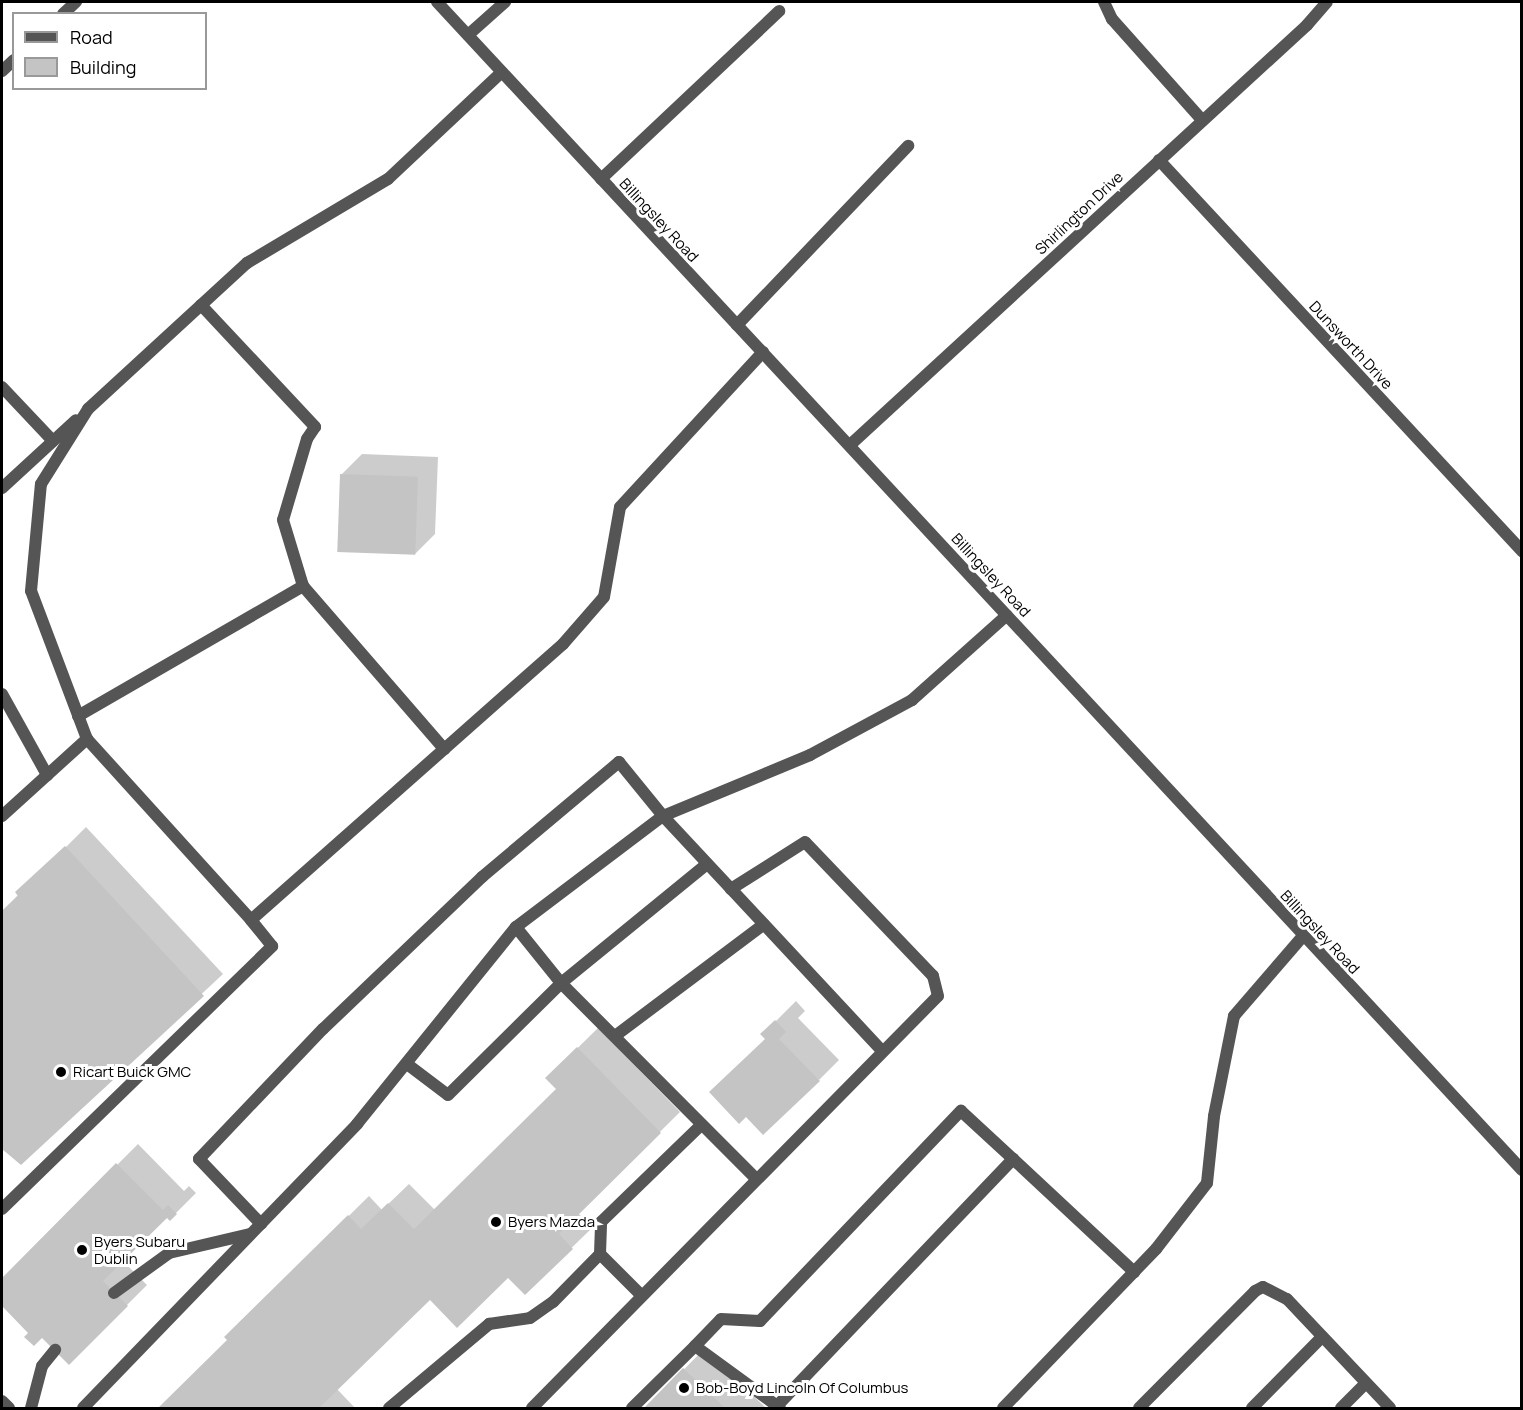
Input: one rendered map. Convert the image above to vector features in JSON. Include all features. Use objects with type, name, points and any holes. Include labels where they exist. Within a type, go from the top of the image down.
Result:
[{"type":"street","name":"Billingsley Road","points":[[437,2],[1521,1170]]},
{"type":"street","points":[[468,35],[505,2]]},
{"type":"street","points":[[1104,2],[1112,19],[1202,120]]},
{"type":"street","name":"Shirlington Drive","points":[[850,445],[1307,25],[1327,2]]},
{"type":"street","points":[[601,179],[779,11]]},
{"type":"street","points":[[2,488],[247,263],[388,179],[501,72]]},
{"type":"street","points":[[737,326],[908,146]]},
{"type":"street","name":"Dunsworth Drive","points":[[1159,160],[1521,551]]},
{"type":"street","points":[[201,305],[315,427],[307,439],[283,520],[303,586],[444,749]]},
{"type":"street","points":[[251,920],[563,644],[604,597],[620,507],[763,352]]},
{"type":"street","points":[[2,387],[53,441]]},
{"type":"street","points":[[2,1209],[272,946],[87,739],[31,591],[41,484],[87,409]]},
{"type":"street","points":[[78,716],[303,586]]},
{"type":"street","points":[[83,1408],[357,1124],[516,927],[663,816],[810,755],[912,700],[1007,615]]},
{"type":"street","points":[[2,694],[47,775]]},
{"type":"street","points":[[2,816],[87,739]]},
{"type":"street","points":[[261,1224],[199,1159],[323,1029],[482,877],[619,762],[663,816],[882,1051]]},
{"type":"street","points":[[532,1408],[755,1178],[938,996],[933,976],[805,842],[731,889]]},
{"type":"street","points":[[407,1064],[448,1095],[561,983],[707,864]]},
{"type":"street","points":[[615,1036],[764,924]]},
{"type":"street","points":[[516,927],[561,983],[700,1126],[755,1178]]},
{"type":"street","points":[[1004,1408],[1134,1272],[1207,1183],[1214,1116],[1234,1016],[1304,936]]},
{"type":"street","points":[[632,1408],[721,1318],[760,1321],[961,1111],[1134,1272]]},
{"type":"street","points":[[389,1408],[489,1324],[530,1318],[553,1302],[600,1254],[601,1222],[700,1126]]},
{"type":"street","points":[[695,1346],[778,1407],[1013,1159]]},
{"type":"street","points":[[2,1190],[12,1198]]},
{"type":"street","points":[[114,1293],[169,1253],[251,1234]]},
{"type":"street","points":[[600,1254],[641,1295]]},
{"type":"street","points":[[1139,1408],[1263,1287],[1287,1299],[1390,1408]]},
{"type":"street","points":[[1252,1408],[1322,1337]]},
{"type":"street","points":[[31,1408],[42,1366],[55,1350]]},
{"type":"street","points":[[1341,1408],[1366,1383]]},
{"type":"street","points":[[2,1401],[9,1408]]},
{"type":"building","points":[[340,474],[418,477],[415,555],[337,552]]},
{"type":"building","name":"Ricart Buick GMC","points":[[65,846],[204,996],[21,1165],[2,1149],[2,911],[18,896],[15,892]]},
{"type":"building","points":[[775,1020],[786,1032],[779,1039],[820,1081],[763,1135],[746,1117],[739,1124],[709,1092],[765,1039],[760,1034]]},
{"type":"building","name":"Byers Mazda","points":[[577,1047],[661,1133],[559,1234],[573,1249],[525,1295],[508,1278],[457,1328],[430,1300],[319,1408],[158,1408],[227,1340],[224,1337],[348,1215],[361,1229],[388,1203],[414,1229],[556,1089],[545,1078]]},
{"type":"building","name":"Byers Subaru Dublin","points":[[116,1163],[163,1210],[168,1205],[177,1214],[170,1221],[167,1218],[103,1281],[128,1306],[69,1365],[42,1338],[34,1346],[24,1337],[28,1333],[2,1306],[2,1278]]},
{"type":"building","name":"Bob-Boyd Lincoln Of Columbus","points":[[683,1368],[725,1408],[644,1408]]},
{"type":"place","name":"Ricart Buick GMC","points":[[61,1072]]},
{"type":"place","name":"Byers Mazda","points":[[496,1222]]},
{"type":"place","name":"Byers Subaru Dublin","points":[[82,1250]]},
{"type":"place","name":"Bob-Boyd Lincoln Of Columbus","points":[[684,1388]]}]
